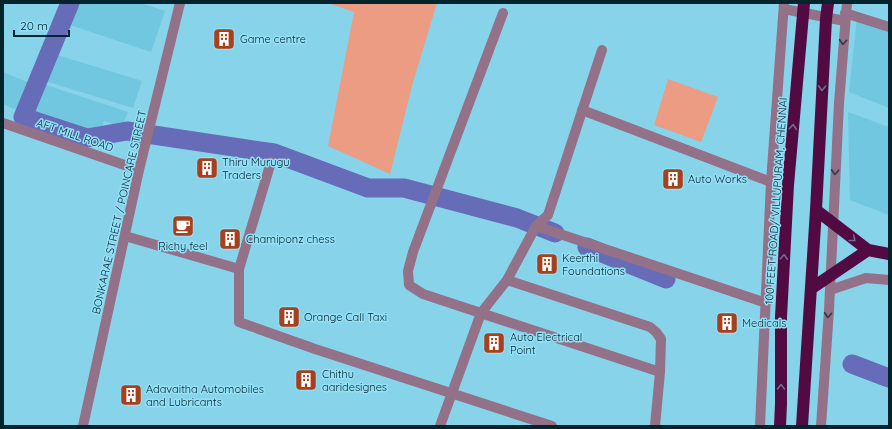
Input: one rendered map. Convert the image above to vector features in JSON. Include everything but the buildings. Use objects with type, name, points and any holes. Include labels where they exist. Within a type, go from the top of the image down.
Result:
[{"type":"highway","name":"100 FEET ROAD/ VILLUPURAM, CHENNAI","points":[[780,426],[781,317],[787,200],[804,3]]},
{"type":"highway","points":[[802,426],[812,288],[826,19],[828,5]]},
{"type":"highway","points":[[816,210],[868,250],[889,254]]},
{"type":"highway","points":[[812,288],[868,250]]},
{"type":"street","name":"BONKARAE STREET / POINCARE STREET","points":[[83,426],[140,166],[180,3]]},
{"type":"street","points":[[760,426],[771,182],[784,6],[846,12],[889,28]]},
{"type":"street","points":[[821,426],[830,290],[839,103],[846,12]]},
{"type":"street","points":[[503,13],[413,252],[408,271],[409,285],[423,294],[660,372]]},
{"type":"street","points":[[440,426],[481,313],[507,280],[536,226],[548,215],[602,50]]},
{"type":"street","points":[[582,110],[771,182]]},
{"type":"street","name":"AFT MILL ROAD","points":[[3,123],[140,166]]},
{"type":"street","points":[[271,162],[238,269],[239,322],[315,349],[552,426]]},
{"type":"street","points":[[536,226],[766,303]]},
{"type":"street","points":[[125,236],[238,269]]},
{"type":"street","points":[[830,290],[866,278],[889,280]]},
{"type":"street","points":[[507,280],[650,327],[656,332],[661,339],[660,372],[655,426]]},
{"type":"shaded area","points":[[77,3],[141,3],[165,11],[151,52],[70,25]]},
{"type":"shaded area","points":[[328,3],[437,3],[413,82],[390,174],[328,146],[354,12]]},
{"type":"shaded area","points":[[857,17],[889,28],[889,108],[849,92]]},
{"type":"shaded area","points":[[54,54],[142,81],[133,108],[45,81]]},
{"type":"shaded area","points":[[3,72],[32,84],[22,112],[3,104]]},
{"type":"shaded area","points":[[668,79],[718,97],[701,142],[654,125]]},
{"type":"shaded area","points":[[40,83],[128,112],[122,127],[104,121],[100,133],[30,110]]},
{"type":"shaded area","points":[[848,112],[889,127],[889,215],[850,200]]},
{"type":"waterway","points":[[70,3],[23,117],[87,138],[127,131],[274,153],[368,188],[404,188],[517,218],[555,233]]},
{"type":"waterway","points":[[587,247],[666,279]]},
{"type":"waterway","points":[[852,364],[889,378]]},
{"type":"place","name":"Game centre","points":[[224,39]]},
{"type":"place","name":"Thiru Murugu Traders","points":[[207,168]]},
{"type":"place","name":"Auto Works","points":[[673,179]]},
{"type":"place","name":"Richy feel","points":[[183,226]]},
{"type":"place","name":"Chamiponz chess","points":[[230,239]]},
{"type":"place","name":"Keerthi Foundations","points":[[547,264]]},
{"type":"place","name":"Orange Call Taxi","points":[[289,317]]},
{"type":"place","name":"Medicals","points":[[727,323]]},
{"type":"place","name":"Auto Electrical Point","points":[[494,343]]},
{"type":"place","name":"Chithu aaridesignes","points":[[306,380]]},
{"type":"place","name":"Adavaitha Automobiles and Lubricants","points":[[131,395]]}]
